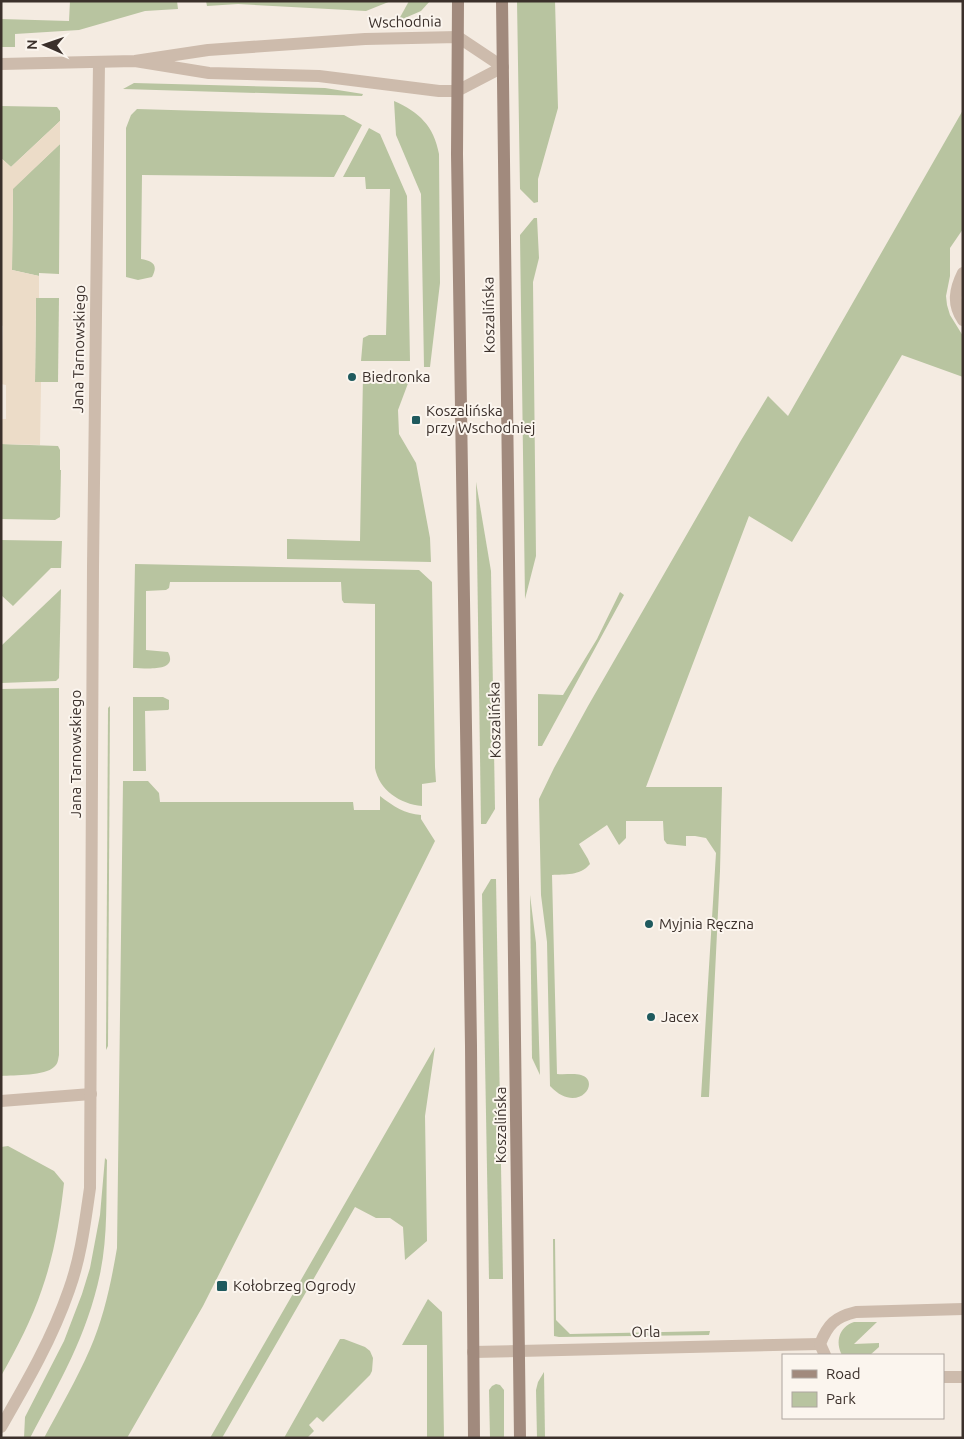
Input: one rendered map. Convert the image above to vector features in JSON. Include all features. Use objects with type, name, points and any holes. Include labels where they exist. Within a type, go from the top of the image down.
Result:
[{"type":"main road","name":"Koszalińska","points":[[458,1],[457,91],[471,1046],[474,1438]]},
{"type":"main road","name":"Koszalińska","points":[[502,1],[520,1438]]},
{"type":"street","name":"Wschodnia","points":[[1,64],[135,61],[218,49],[365,39],[458,37],[503,67],[457,91],[439,91],[319,76],[209,73],[135,61]]},
{"type":"street","name":"Jana Tarnowskiego","points":[[1,1427],[52,1336],[70,1289],[77,1265],[90,1188],[93,567],[99,62]]},
{"type":"street","points":[[963,273],[958,284],[955,300],[963,320]]},
{"type":"street","points":[[1,1101],[91,1094]]},
{"type":"street","name":"Orla","points":[[473,1352],[823,1349],[826,1329],[835,1319],[846,1314],[856,1312],[963,1310]]},
{"type":"street","points":[[944,1377],[963,1377]]},
{"type":"green space","points":[[70,1],[177,1],[178,9],[145,11],[79,30],[15,34],[15,47],[1,47],[1,19],[69,21]]},
{"type":"green space","points":[[206,1],[391,1],[366,11],[238,4],[207,6]]},
{"type":"green space","points":[[409,1],[430,1],[421,11],[398,21]]},
{"type":"green space","points":[[517,1],[555,1],[558,108],[538,179],[538,202],[534,203],[520,189]]},
{"type":"green space","points":[[134,83],[325,88],[363,94],[362,96],[123,89]]},
{"type":"green space","points":[[394,101],[411,110],[424,121],[433,135],[439,154],[440,283],[430,367],[424,367],[421,194],[396,135]]},
{"type":"green space","points":[[1,106],[57,107],[60,111],[60,121],[11,167],[1,158]]},
{"type":"green space","points":[[137,109],[344,115],[362,125],[334,177],[142,175],[141,259],[151,262],[155,269],[152,277],[138,280],[126,277],[126,128],[131,115]]},
{"type":"green space","points":[[963,110],[963,229],[950,248],[950,276],[946,296],[950,315],[963,336],[963,377],[902,355],[792,542],[749,516],[646,787],[722,787],[720,871],[709,1097],[701,1097],[716,853],[706,838],[686,836],[686,846],[667,844],[664,840],[663,821],[626,821],[626,838],[619,845],[607,825],[579,844],[590,864],[586,868],[572,874],[552,875],[557,1074],[581,1075],[587,1078],[589,1083],[588,1089],[578,1097],[570,1098],[560,1094],[550,1086],[547,942],[541,895],[539,799],[588,706],[768,396],[788,416]]},
{"type":"green space","points":[[369,128],[380,134],[407,196],[410,361],[361,361],[363,338],[369,335],[386,335],[390,189],[366,189],[365,177],[343,177]]},
{"type":"green space","points":[[60,144],[59,274],[39,273],[39,276],[12,270],[13,188]]},
{"type":"green space","points":[[534,218],[537,218],[539,258],[533,282],[536,556],[525,599],[520,235]]},
{"type":"green space","points":[[36,298],[59,298],[58,382],[35,382]]},
{"type":"green space","points":[[363,376],[410,378],[398,410],[399,434],[416,463],[430,538],[431,562],[287,559],[287,539],[360,541]]},
{"type":"green space","points":[[1,444],[58,446],[61,470],[60,517],[55,520],[1,519]]},
{"type":"green space","points":[[476,482],[491,571],[495,809],[486,824],[481,824]]},
{"type":"green space","points":[[1,540],[62,541],[61,568],[51,568],[13,606],[1,595]]},
{"type":"green space","points":[[135,564],[419,570],[432,582],[436,782],[422,784],[422,806],[406,802],[392,794],[381,783],[375,768],[375,604],[344,603],[342,600],[341,582],[170,582],[169,588],[166,590],[146,591],[146,650],[168,652],[169,663],[159,668],[133,668]]},
{"type":"green space","points":[[61,589],[59,678],[56,681],[1,683],[1,646]]},
{"type":"green space","points":[[620,592],[624,595],[542,746],[538,746],[538,694],[563,695],[597,639]]},
{"type":"green space","points":[[59,688],[58,1062],[50,1070],[44,1072],[1,1076],[1,689]]},
{"type":"green space","points":[[133,697],[163,697],[169,700],[168,710],[145,711],[146,771],[133,771]]},
{"type":"green space","points":[[110,706],[108,1046],[106,1050],[108,708]]},
{"type":"green space","points":[[123,781],[148,781],[159,793],[160,802],[353,802],[354,810],[380,810],[380,796],[399,809],[421,815],[421,819],[435,841],[203,1306],[127,1438],[44,1438],[80,1371],[95,1337],[106,1300],[117,1248]]},
{"type":"green space","points":[[491,879],[496,879],[503,1279],[489,1279],[482,894]]},
{"type":"green space","points":[[530,895],[536,943],[540,1075],[532,1058]]},
{"type":"green space","points":[[435,1047],[425,1116],[427,1241],[405,1260],[403,1227],[390,1218],[376,1218],[355,1207],[222,1438],[210,1438]]},
{"type":"green space","points":[[8,1146],[54,1171],[64,1183],[56,1237],[46,1276],[29,1322],[1,1376],[1,1147]]},
{"type":"green space","points":[[105,1158],[107,1160],[103,1260],[88,1318],[71,1359],[30,1438],[24,1438],[25,1417],[64,1341],[90,1268],[100,1215]]},
{"type":"green space","points":[[553,1239],[555,1239],[556,1320],[570,1334],[710,1331],[709,1335],[554,1336]]},
{"type":"green space","points":[[428,1299],[442,1312],[444,1438],[427,1438],[427,1345],[402,1345]]},
{"type":"green space","points":[[854,1322],[877,1322],[854,1344],[879,1343],[879,1347],[871,1354],[842,1354],[839,1345],[840,1335],[849,1324]]},
{"type":"green space","points":[[340,1339],[365,1347],[370,1351],[373,1358],[370,1375],[323,1422],[317,1417],[309,1425],[314,1431],[307,1438],[284,1438]]},
{"type":"green space","points":[[544,1372],[545,1438],[537,1438],[536,1390]]},
{"type":"green space","points":[[496,1384],[500,1385],[504,1390],[504,1438],[490,1438],[489,1390]]},
{"type":"shaded area","points":[[60,121],[60,144],[13,189],[12,270],[39,276],[39,298],[36,298],[35,382],[41,382],[40,445],[1,444],[1,419],[6,419],[6,385],[1,384],[3,326],[1,325],[1,158],[11,167]]},
{"type":"place","name":"Biedronka","points":[[352,377]]},
{"type":"place","name":"Koszalińska przy Wschodniej","points":[[416,420]]},
{"type":"place","name":"Myjnia Ręczna","points":[[649,924]]},
{"type":"place","name":"Jacex","points":[[651,1017]]},
{"type":"place","name":"Kołobrzeg Ogrody","points":[[222,1286]]}]
